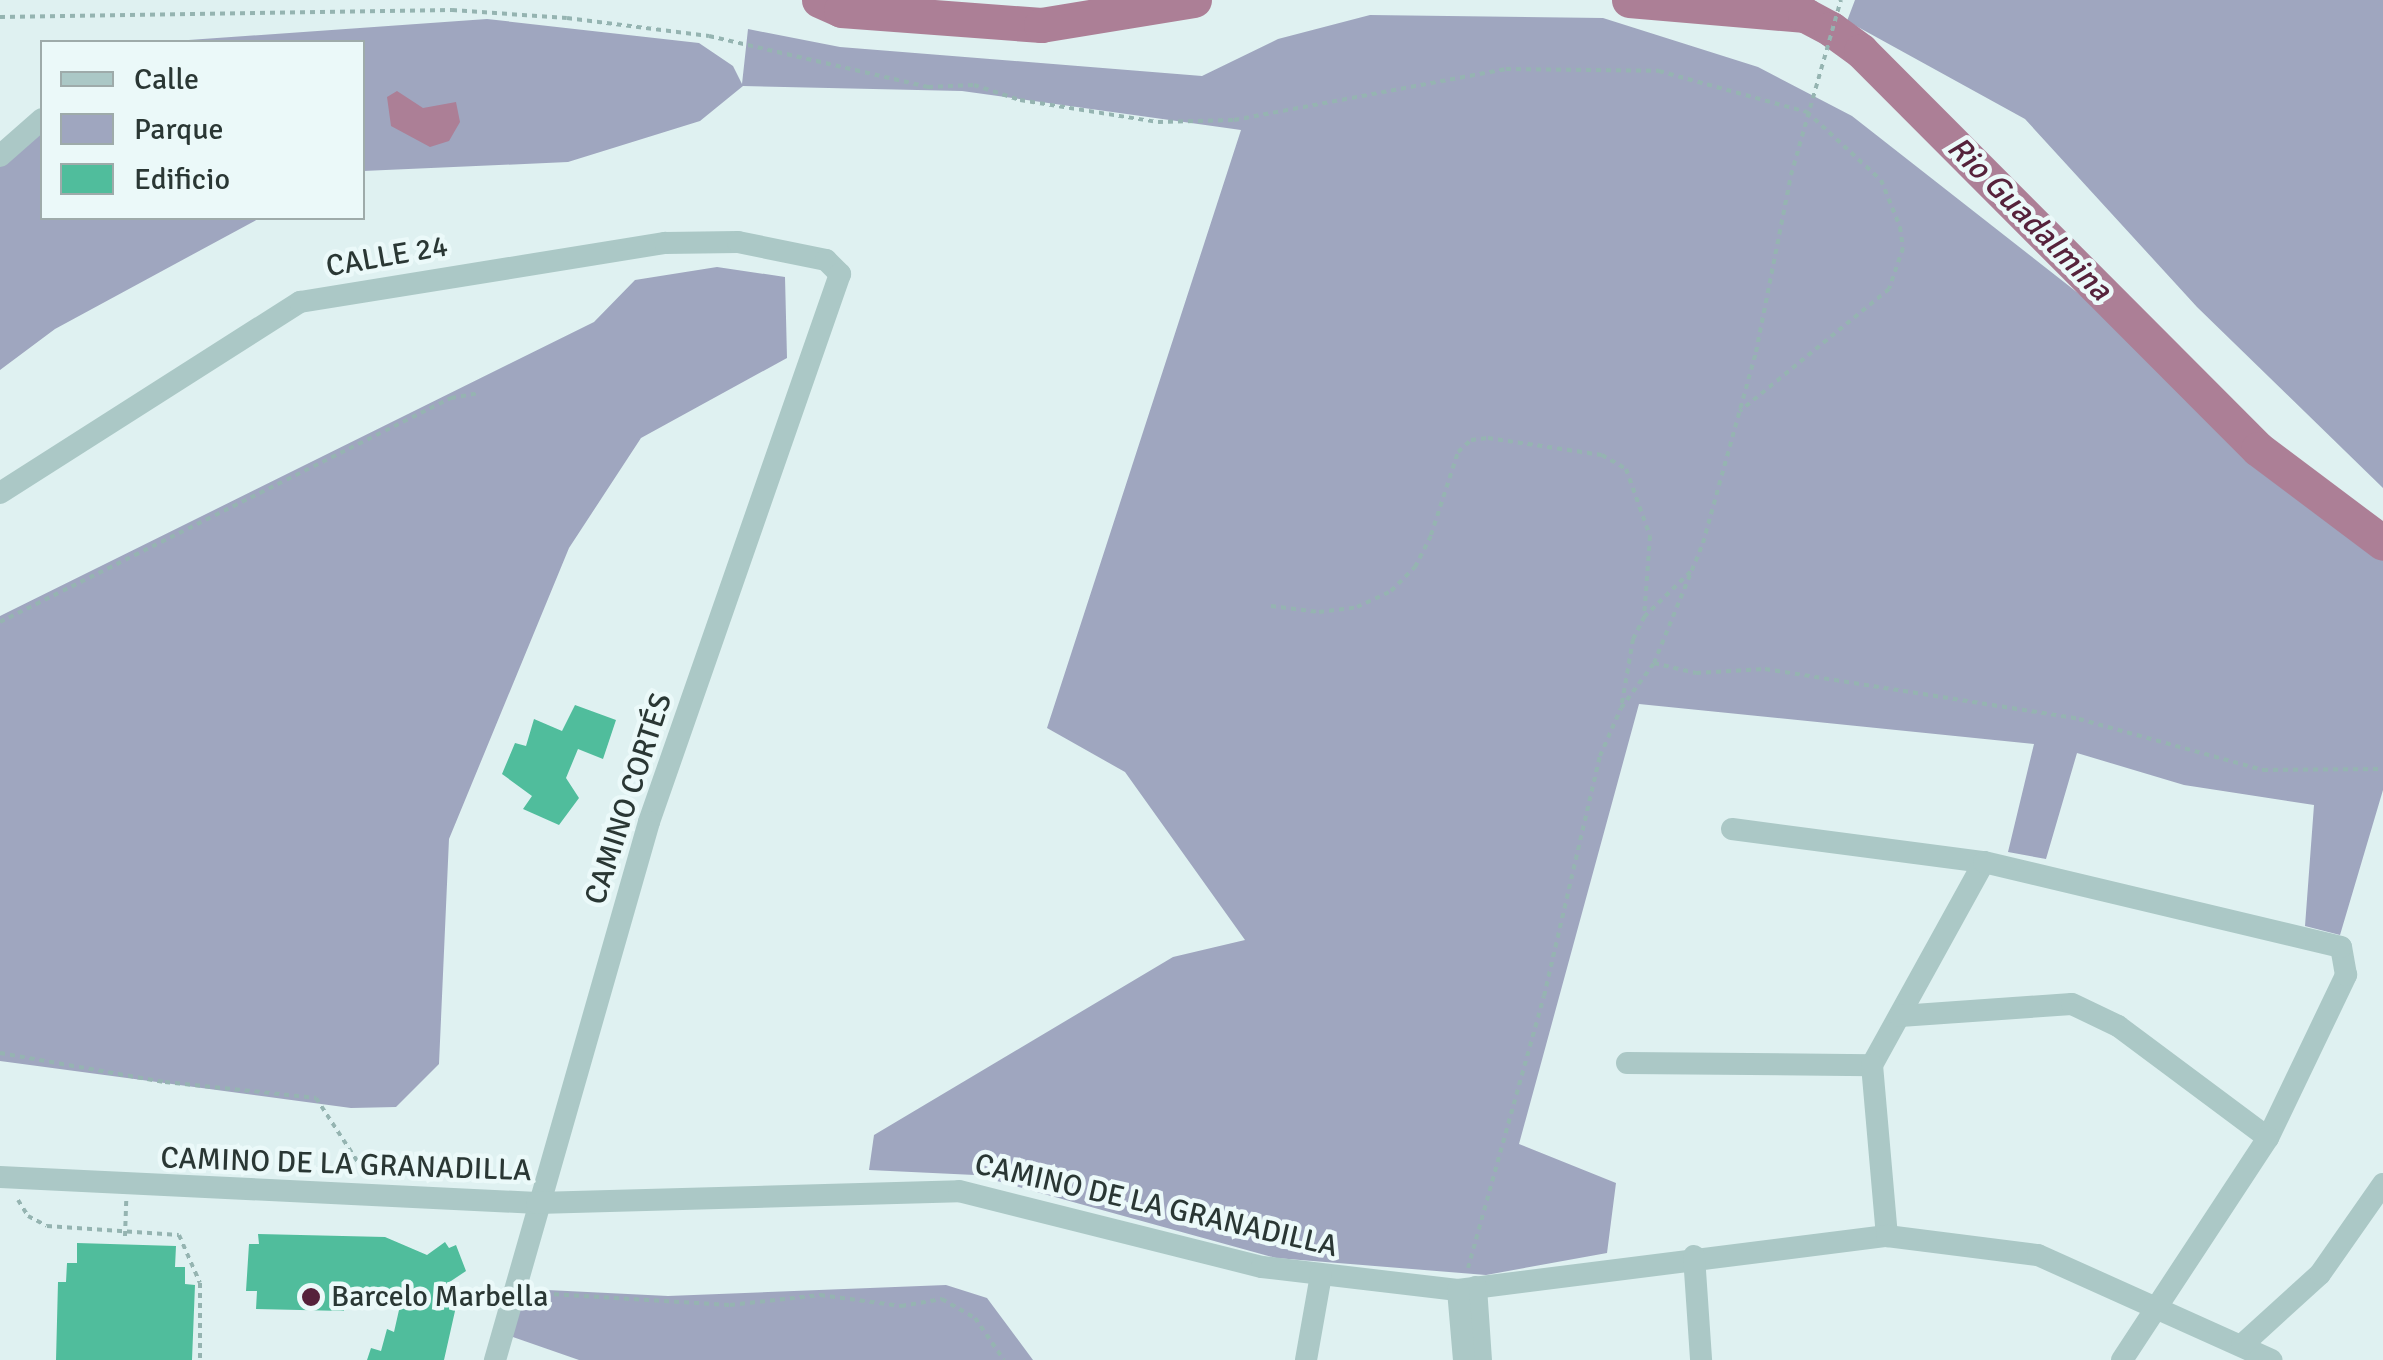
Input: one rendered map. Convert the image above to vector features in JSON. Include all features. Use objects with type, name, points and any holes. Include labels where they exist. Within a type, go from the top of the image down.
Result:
[{"type":"street","points":[[0,156],[40,121]]},
{"type":"street","name":"CALLE 24","points":[[0,493],[300,302],[665,243],[738,242],[834,266]]},
{"type":"street","name":"CAMINO CORTÉS","points":[[495,1360],[649,822],[791,459],[840,286],[834,266]]},
{"type":"street","points":[[1732,829],[1984,862],[2340,947],[2346,976],[2268,1138],[2122,1360]]},
{"type":"street","points":[[1887,1236],[1872,1065],[1984,862]]},
{"type":"street","points":[[1900,1016],[2072,1004],[2118,1026],[2268,1138]]},
{"type":"street","points":[[1627,1063],[1872,1065]]},
{"type":"street","points":[[2242,1345],[2320,1274],[2383,1184]]},
{"type":"street","name":"CAMINO DE LA GRANADILLA","points":[[5,1186],[537,1203],[960,1191],[1214,1256],[1321,1276],[1467,1288],[1694,1256],[1887,1236],[2038,1255],[2272,1360]]},
{"type":"street","points":[[1694,1256],[1701,1360]]},
{"type":"street","points":[[1306,1360],[1321,1276]]},
{"type":"street","points":[[1464,1360],[1467,1288]]},
{"type":"street","points":[[1467,1288],[1481,1360]]},
{"type":"path","points":[[1467,1288],[1469,1262],[1544,996],[1600,756],[1621,708],[1654,663],[1692,570],[1740,411],[1808,112],[1841,0]]},
{"type":"path","points":[[0,18],[452,10],[567,18],[709,36],[928,86],[974,86],[1020,100],[1158,122],[1234,120],[1506,69],[1659,71],[1808,112],[1881,180],[1900,227],[1900,270],[1873,304],[1740,411]]},
{"type":"path","points":[[0,622],[451,398],[479,393]]},
{"type":"path","points":[[1271,606],[1320,612],[1357,607],[1390,590],[1415,567],[1431,535],[1458,452],[1471,440],[1488,438],[1602,454],[1626,469],[1650,536],[1644,617]]},
{"type":"path","points":[[1621,708],[1633,639],[1644,617],[1692,570]]},
{"type":"path","points":[[1654,663],[1696,672],[1766,668],[2078,719],[2263,770],[2383,769]]},
{"type":"path","points":[[0,1053],[165,1082],[316,1098],[345,1134],[370,1182],[368,1196]]},
{"type":"path","points":[[5,1186],[40,1225],[171,1231],[185,1241],[200,1284],[200,1360]]},
{"type":"path","points":[[125,1236],[126,1187]]},
{"type":"path","points":[[513,1291],[730,1304],[820,1295],[902,1306],[942,1299],[975,1318],[1004,1360]]},
{"type":"green space","points":[[1855,0],[2383,0],[2383,488],[2197,307],[2025,119],[1847,21]]},
{"type":"green space","points":[[1370,15],[1603,18],[1758,67],[1852,116],[2101,311],[2280,475],[2383,556],[2383,790],[2340,935],[2305,926],[2314,805],[2184,785],[2077,753],[2046,859],[2008,852],[2034,744],[1639,704],[1519,1144],[1616,1183],[1607,1253],[1486,1275],[1276,1258],[975,1175],[869,1170],[874,1135],[1173,957],[1245,940],[1125,772],[1047,728],[1241,130],[962,91],[743,86],[700,121],[568,162],[365,171],[365,40],[188,40],[487,19],[699,43],[733,66],[742,84],[748,29],[840,47],[1202,76],[1278,39]]},
{"type":"green space","points":[[40,128],[40,220],[256,220],[55,329],[0,370],[0,164]]},
{"type":"green space","points":[[717,267],[785,277],[787,358],[641,438],[569,548],[449,839],[439,1064],[396,1107],[351,1108],[0,1061],[0,616],[594,322],[635,280]]},
{"type":"green space","points":[[946,1285],[987,1298],[1033,1360],[579,1360],[510,1336],[527,1289],[668,1296]]},
{"type":"shaded area","points":[[397,91],[423,108],[456,102],[460,122],[449,141],[430,147],[391,126],[387,97]]},
{"type":"building","points":[[575,705],[616,720],[603,759],[578,749],[566,778],[579,798],[559,825],[523,809],[532,796],[502,774],[515,743],[526,746],[534,719],[562,731]]},
{"type":"building","name":"Barcelo Marbella","points":[[258,1234],[385,1237],[427,1255],[445,1242],[449,1248],[456,1245],[466,1271],[448,1283],[455,1311],[444,1360],[367,1360],[371,1348],[381,1351],[387,1329],[394,1332],[399,1310],[390,1295],[366,1293],[366,1299],[344,1301],[344,1311],[256,1309],[257,1291],[246,1291],[249,1244],[259,1244]]},
{"type":"building","points":[[77,1243],[176,1246],[175,1267],[185,1267],[185,1284],[195,1285],[192,1360],[56,1360],[58,1282],[66,1282],[67,1263],[77,1263]]},
{"type":"waterway","name":"Rio Guadalmina","points":[[819,0],[841,10],[1041,25],[1194,0]]},
{"type":"waterway","name":"Rio Guadalmina","points":[[1629,0],[1805,15],[1831,29],[1861,51],[2258,449],[2383,543]]},
{"type":"place","name":"Barcelo Marbella","points":[[311,1297]]}]
